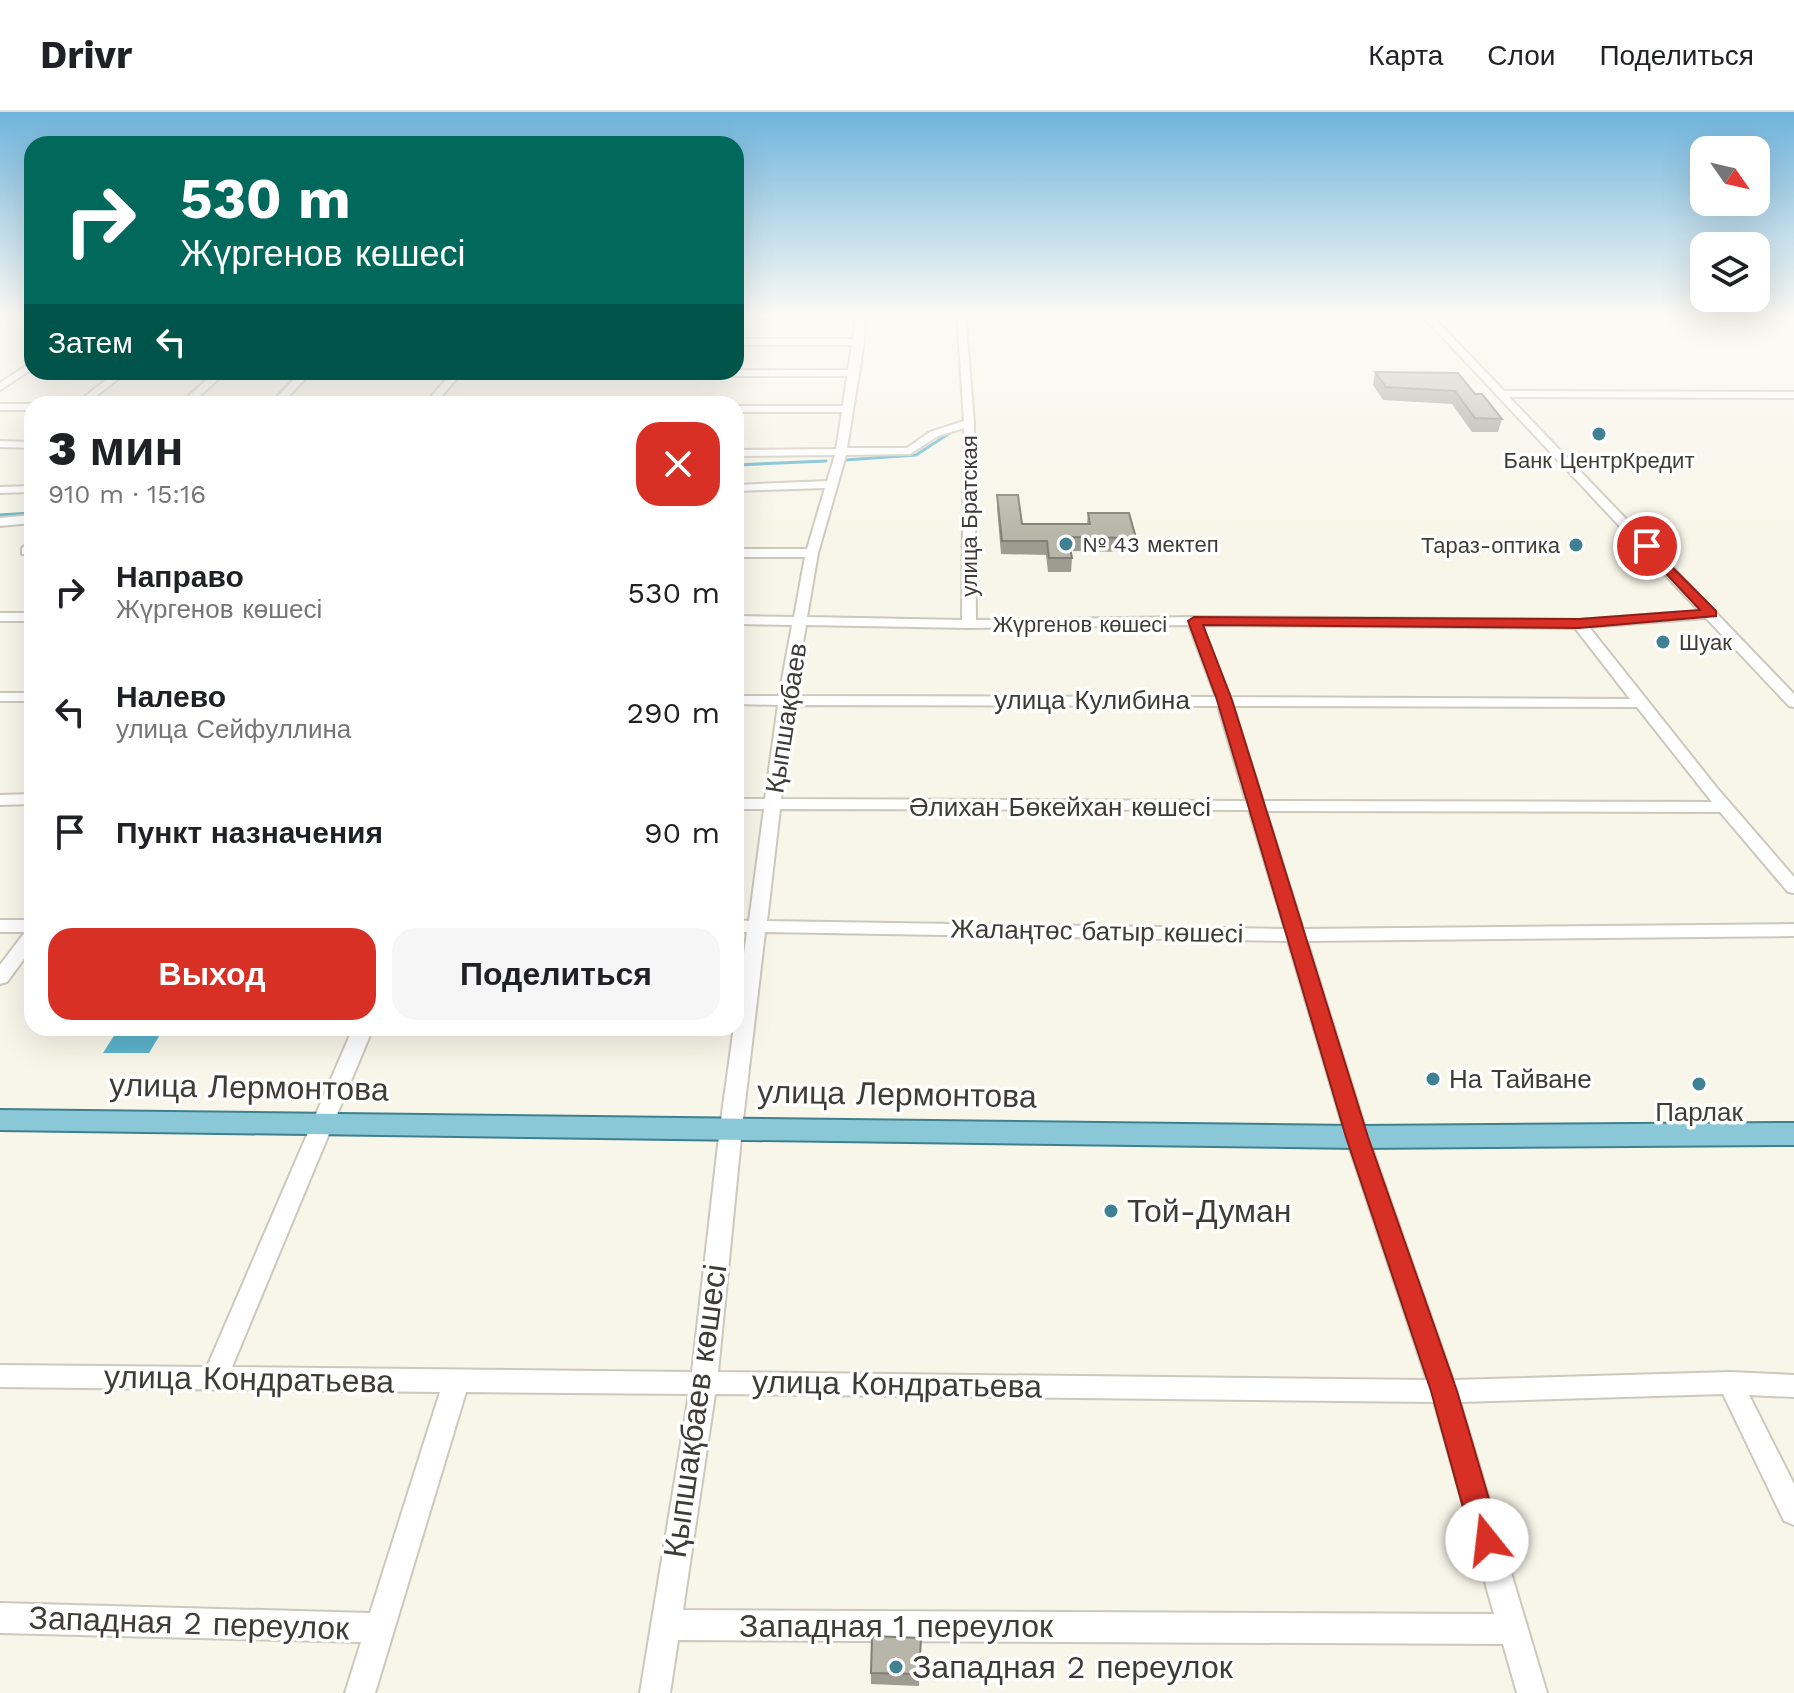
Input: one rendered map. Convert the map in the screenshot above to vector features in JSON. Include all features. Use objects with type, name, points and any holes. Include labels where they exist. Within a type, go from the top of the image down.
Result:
[{"type":"main road","name":"улица Лермонтова","points":[[0,1120],[1357,1137],[1794,1134]]},
{"type":"street","name":"Қыпшақбаев","points":[[744,1027],[786,700],[812,553],[829,484],[841,453],[848,387]]},
{"type":"street","name":"улица Братская","points":[[966,387],[969,624]]},
{"type":"street","points":[[1494,387],[1794,703]]},
{"type":"street","points":[[1501,394],[1794,395]]},
{"type":"street","points":[[0,407],[24,407]]},
{"type":"street","points":[[744,409],[846,409]]},
{"type":"street","points":[[744,453],[910,451],[934,434],[969,423]]},
{"type":"street","points":[[0,444],[24,445]]},
{"type":"street","points":[[744,488],[829,484]]},
{"type":"street","points":[[0,490],[24,489]]},
{"type":"street","points":[[0,522],[24,520]]},
{"type":"street","points":[[744,553],[812,553]]},
{"type":"street","name":"Жүргенов көшесі","points":[[744,620],[969,624],[1194,621],[1579,624],[1711,614]]},
{"type":"street","points":[[0,617],[24,617]]},
{"type":"street","points":[[1194,621],[1224,700],[1357,1137],[1444,1391],[1532,1693]]},
{"type":"street","points":[[1579,624],[1721,807],[1794,888]]},
{"type":"street","points":[[0,697],[24,697]]},
{"type":"street","name":"улица Кулибина","points":[[744,700],[1641,703]]},
{"type":"street","points":[[0,800],[24,799]]},
{"type":"street","name":"Әлихан Бөкейхан көшесі","points":[[744,804],[1721,807]]},
{"type":"street","points":[[0,926],[24,926]]},
{"type":"street","name":"Жалаңтөс батыр көшесі","points":[[744,926],[1295,935],[1794,930]]},
{"type":"street","points":[[0,978],[24,946]]},
{"type":"street","points":[[215,1378],[360,1036]]},
{"type":"street","name":"Қыпшақбаев","points":[[731,1128],[743,1036]]},
{"type":"street","name":"Қыпшақбаев көшесі","points":[[655,1693],[704,1382],[731,1128]]},
{"type":"street","name":"улица Кондратьева","points":[[0,1376],[1444,1391],[1730,1383],[1794,1386]]},
{"type":"street","name":"Западная 2 переулок","points":[[360,1693],[456,1381]]},
{"type":"street","points":[[1730,1383],[1794,1512]]},
{"type":"street","name":"Западная 2 переулок","points":[[0,1618],[379,1628]]},
{"type":"street","name":"Западная 1 переулок","points":[[664,1625],[1512,1629]]},
{"type":"water","points":[[114,1036],[159,1036],[149,1053],[103,1053]]},
{"type":"building","points":[[1386,387],[1469,387],[1475,394],[1482,394],[1502,419],[1475,418],[1455,391]]},
{"type":"building","points":[[997,495],[1018,495],[1022,524],[1090,524],[1088,513],[1129,513],[1136,538],[1068,537],[1072,558],[1049,558],[1047,541],[1002,541]]},
{"type":"building","name":"Западная 2 переулок","points":[[872,1636],[921,1638],[919,1674],[871,1673]]},
{"type":"waterway","points":[[845,460],[916,455],[956,429]]},
{"type":"waterway","points":[[744,465],[826,461]]},
{"type":"waterway","points":[[0,515],[24,514]]},
{"type":"place","name":"Банк ЦентрКредит","points":[[1599,434]]},
{"type":"place","name":"№ 43 мектеп","points":[[1066,544]]},
{"type":"place","name":"Тараз-оптика","points":[[1576,545]]},
{"type":"place","name":"Шуак","points":[[1663,642]]},
{"type":"place","name":"На Тайване","points":[[1433,1079]]},
{"type":"place","name":"Парлак","points":[[1699,1084]]},
{"type":"place","name":"Той-Думан","points":[[1111,1211]]},
{"type":"place","name":"Западная 2 переулок","points":[[896,1667]]},
{"type":"route","points":[[1487,1540],[1444,1391],[1357,1137],[1224,700],[1194,621],[1579,624],[1662,615],[1711,614],[1647,546]]}]
